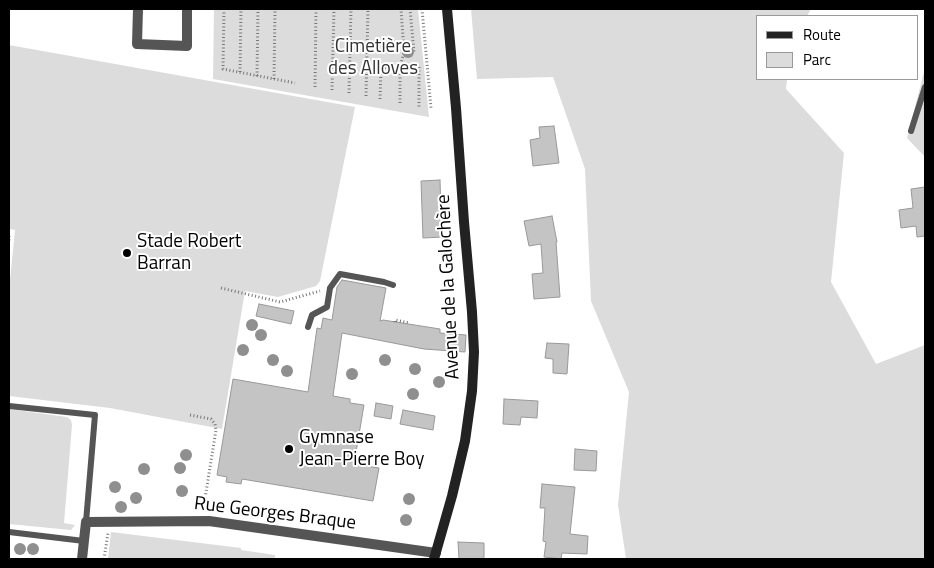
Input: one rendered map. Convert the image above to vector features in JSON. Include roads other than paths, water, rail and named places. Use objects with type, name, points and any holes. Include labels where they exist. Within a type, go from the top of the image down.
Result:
[{"type":"main road","name":"Avenue de la Galochère","points":[[435,556],[465,441],[472,391],[474,352],[456,108],[446,9]]},
{"type":"street","points":[[138,9],[137,44],[187,46],[187,9]]},
{"type":"street","points":[[82,559],[86,522]]},
{"type":"street","name":"Rue Georges Braque","points":[[86,522],[219,522],[435,556]]},
{"type":"lane","points":[[911,131],[925,87]]},
{"type":"lane","points":[[308,328],[312,315],[327,307],[330,288],[340,274],[384,282],[393,286]]},
{"type":"lane","points":[[9,406],[94,415],[86,522]]},
{"type":"lane","points":[[9,532],[84,541]]},
{"type":"place","name":"Stade Robert Barran","points":[[127,253]]},
{"type":"place","name":"Gymnase Jean-Pierre Boy","points":[[289,449]]},
{"type":"park label","name":"Cimetière des Alloves","points":[[373,58]]}]
